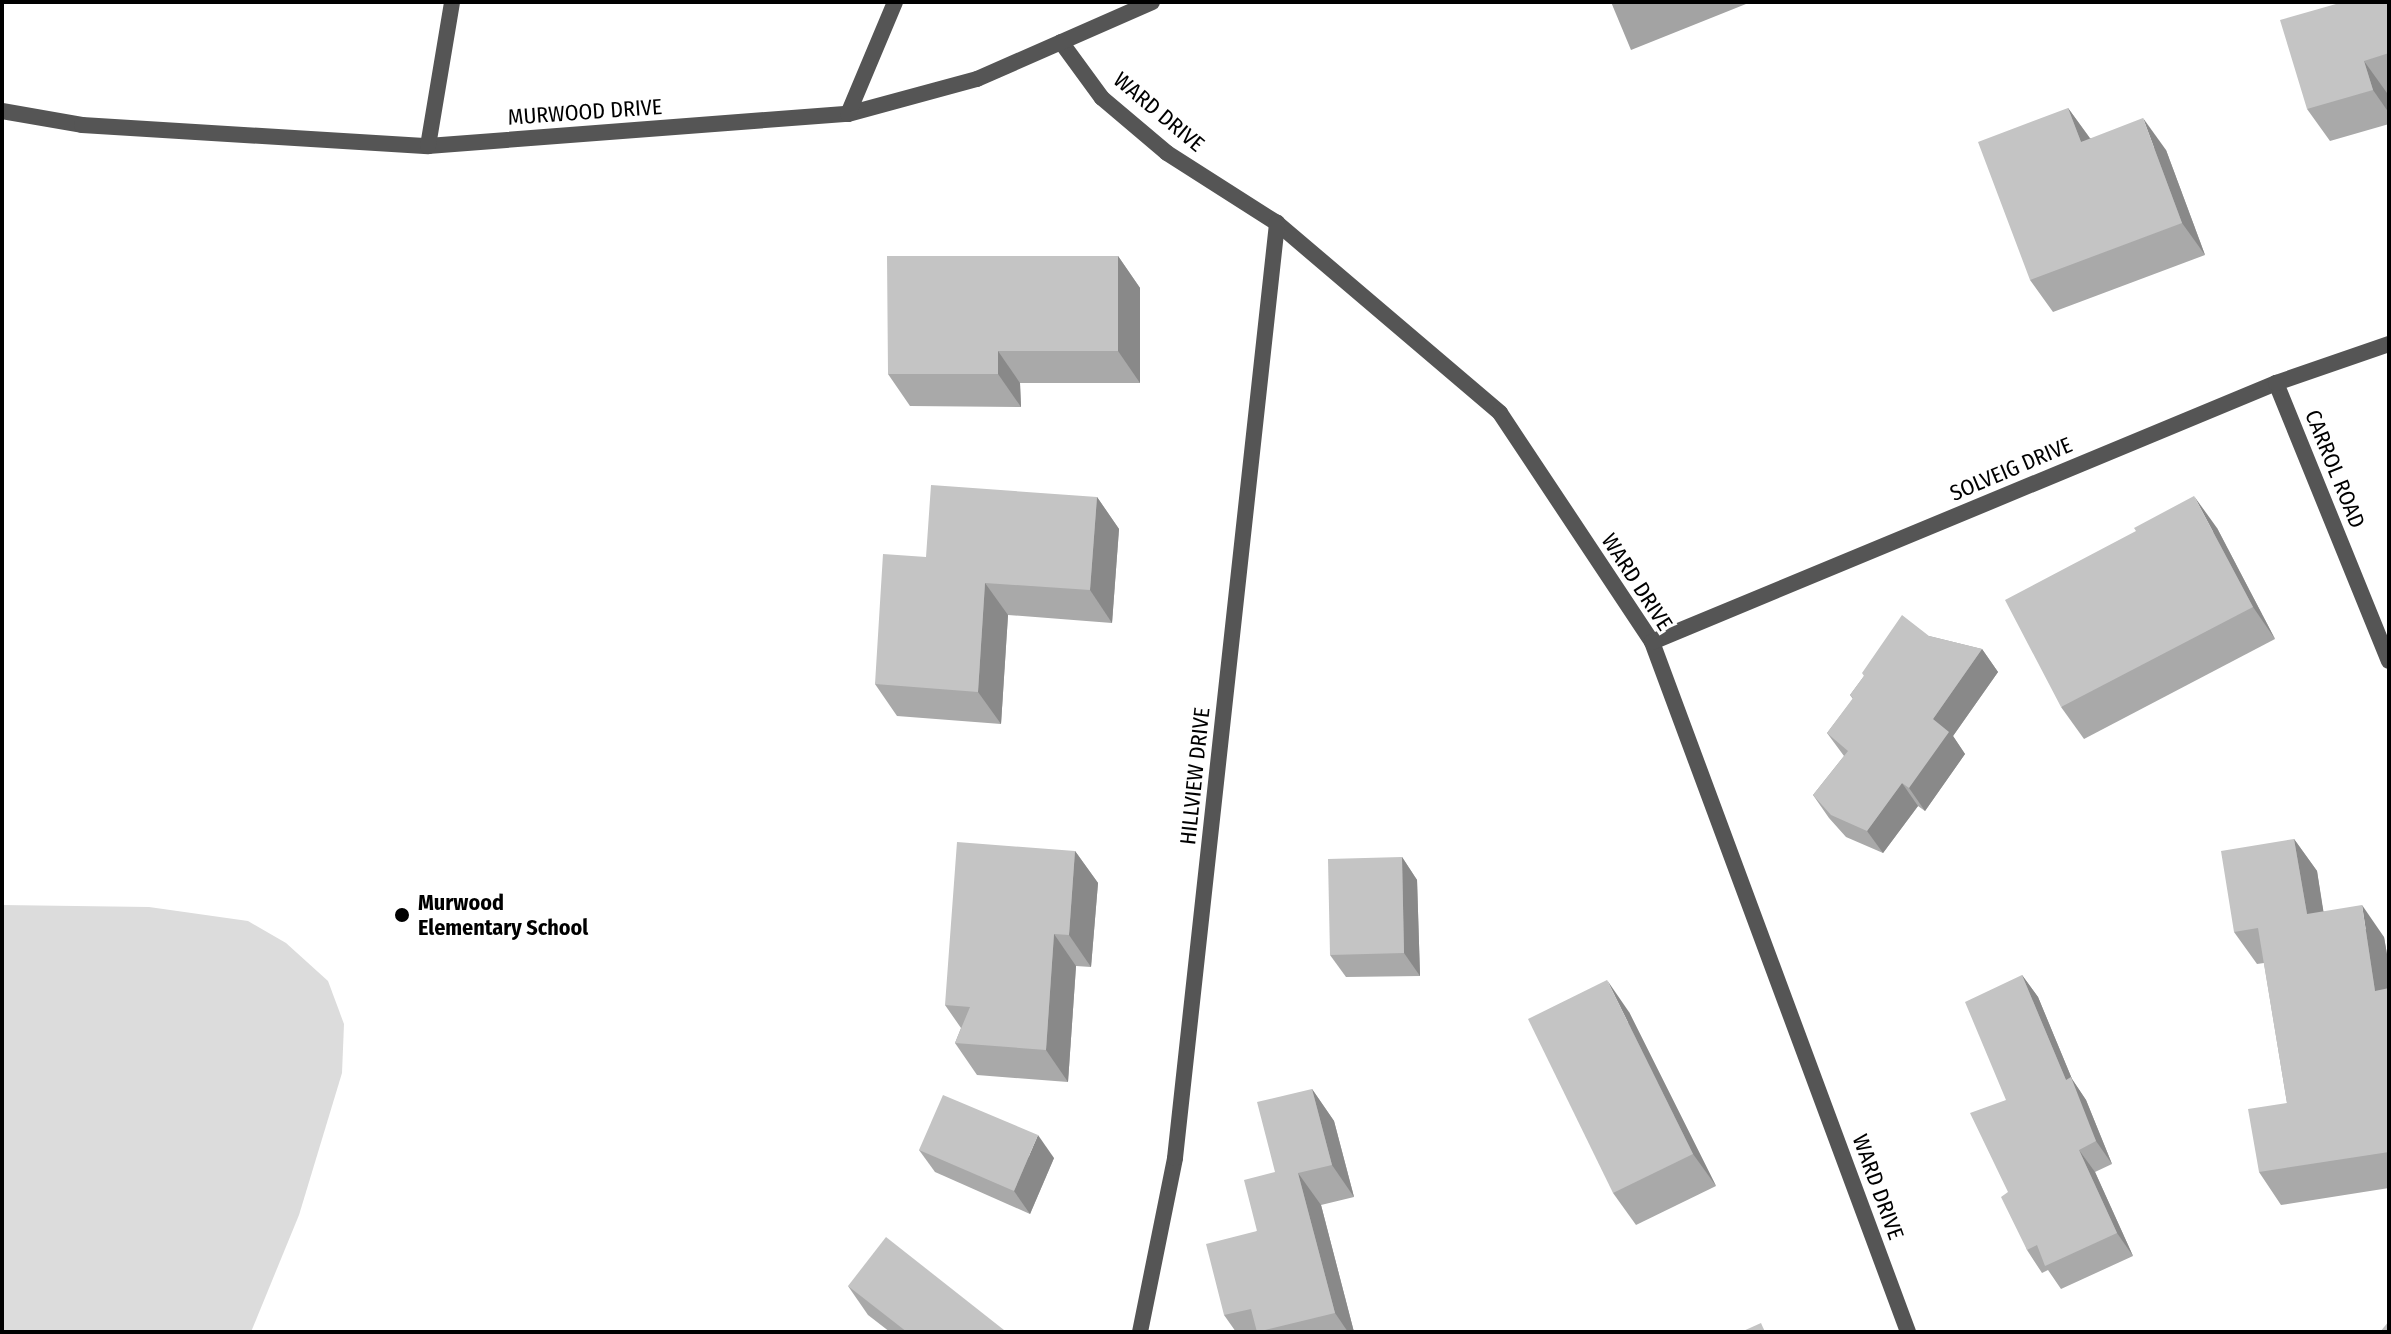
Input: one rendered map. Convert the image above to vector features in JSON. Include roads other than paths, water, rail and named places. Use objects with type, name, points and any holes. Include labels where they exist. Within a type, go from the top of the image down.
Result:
[{"type":"street","points":[[428,146],[452,2]]},
{"type":"street","points":[[848,114],[895,2]]},
{"type":"street","name":"MURWOOD DRIVE","points":[[2,111],[82,125],[428,146],[848,114],[977,79],[1152,2]]},
{"type":"street","name":"WARD DRIVE","points":[[1061,42],[1102,98],[1167,153],[1277,223],[1500,413],[1652,642],[1908,1332]]},
{"type":"street","name":"HILLVIEW DRIVE","points":[[1140,1332],[1175,1158],[1277,223]]},
{"type":"street","name":"SOLVEIG DRIVE","points":[[1652,642],[2276,383],[2389,344]]},
{"type":"street","name":"CARROL ROAD","points":[[2276,383],[2389,661]]},
{"type":"place","name":"Murwood Elementary School","points":[[402,915]]}]
